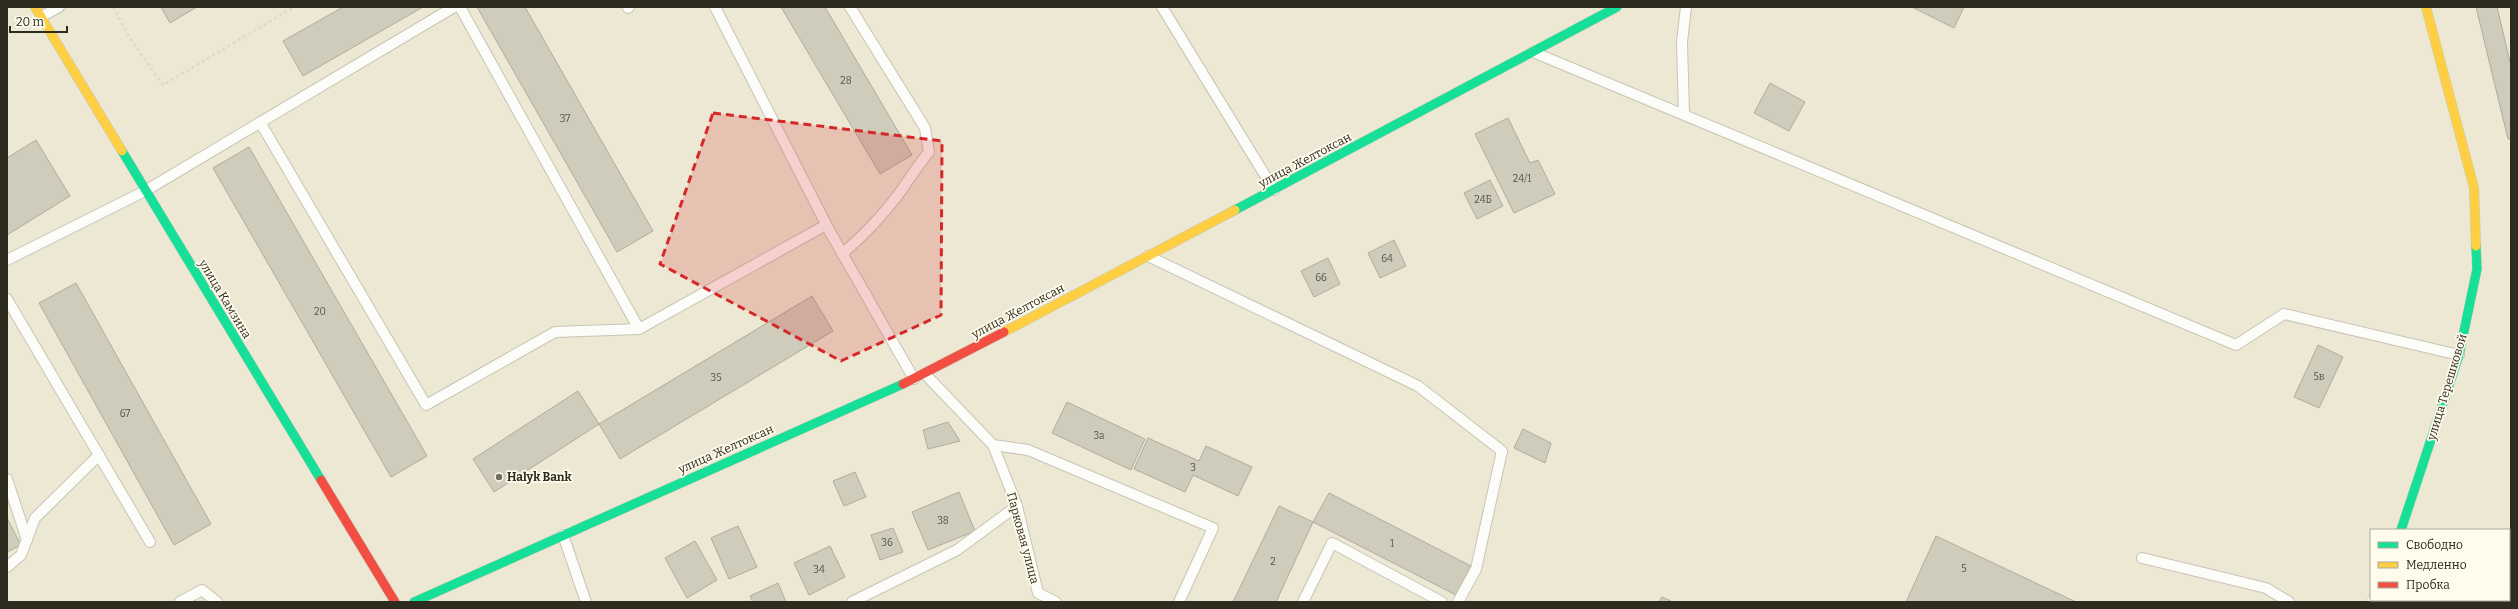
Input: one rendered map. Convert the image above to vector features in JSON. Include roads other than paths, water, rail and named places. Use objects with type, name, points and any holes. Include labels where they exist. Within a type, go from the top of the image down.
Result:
[{"type":"street","name":"улица Камзина","points":[[35,7],[395,602]]},
{"type":"street","name":"улица Желтоксан","points":[[414,602],[925,374],[1617,7]]},
{"type":"street","name":"улица Терешковой","points":[[2401,529],[2459,355],[2477,269],[2474,188],[2426,7]]},
{"type":"lane","points":[[41,17],[59,7]]},
{"type":"lane","points":[[7,260],[145,191],[454,7]]},
{"type":"lane","points":[[460,7],[639,329]]},
{"type":"lane","points":[[715,7],[834,241],[914,379]]},
{"type":"lane","points":[[842,254],[858,241],[898,195],[911,172],[929,152],[925,128],[850,7]]},
{"type":"lane","points":[[1162,7],[1274,190]]},
{"type":"lane","points":[[1684,114],[1682,42],[1686,7]]},
{"type":"lane","points":[[1533,52],[2236,344],[2284,314],[2459,355]]},
{"type":"lane","points":[[260,122],[426,405],[555,332],[639,329],[826,225],[834,241]]},
{"type":"lane","points":[[1148,256],[1418,386],[1502,451],[1476,569],[1458,602]]},
{"type":"lane","points":[[7,299],[150,542]]},
{"type":"lane","name":"Парковая улица","points":[[925,374],[993,445],[1017,506],[1038,593],[1056,602]]},
{"type":"lane","points":[[993,445],[1028,450],[1213,528],[1179,602]]},
{"type":"lane","points":[[7,567],[21,555],[36,518],[99,455]]},
{"type":"lane","points":[[7,479],[27,540]]},
{"type":"lane","points":[[852,602],[957,550],[1017,506]]},
{"type":"lane","points":[[563,535],[586,602]]},
{"type":"lane","points":[[1303,602],[1332,542],[1442,602]]},
{"type":"lane","points":[[2142,558],[2266,588],[2289,602]]},
{"type":"lane","points":[[180,602],[202,590],[217,602]]},
{"type":"place","name":"Halyk Bank","points":[[499,477]]}]
